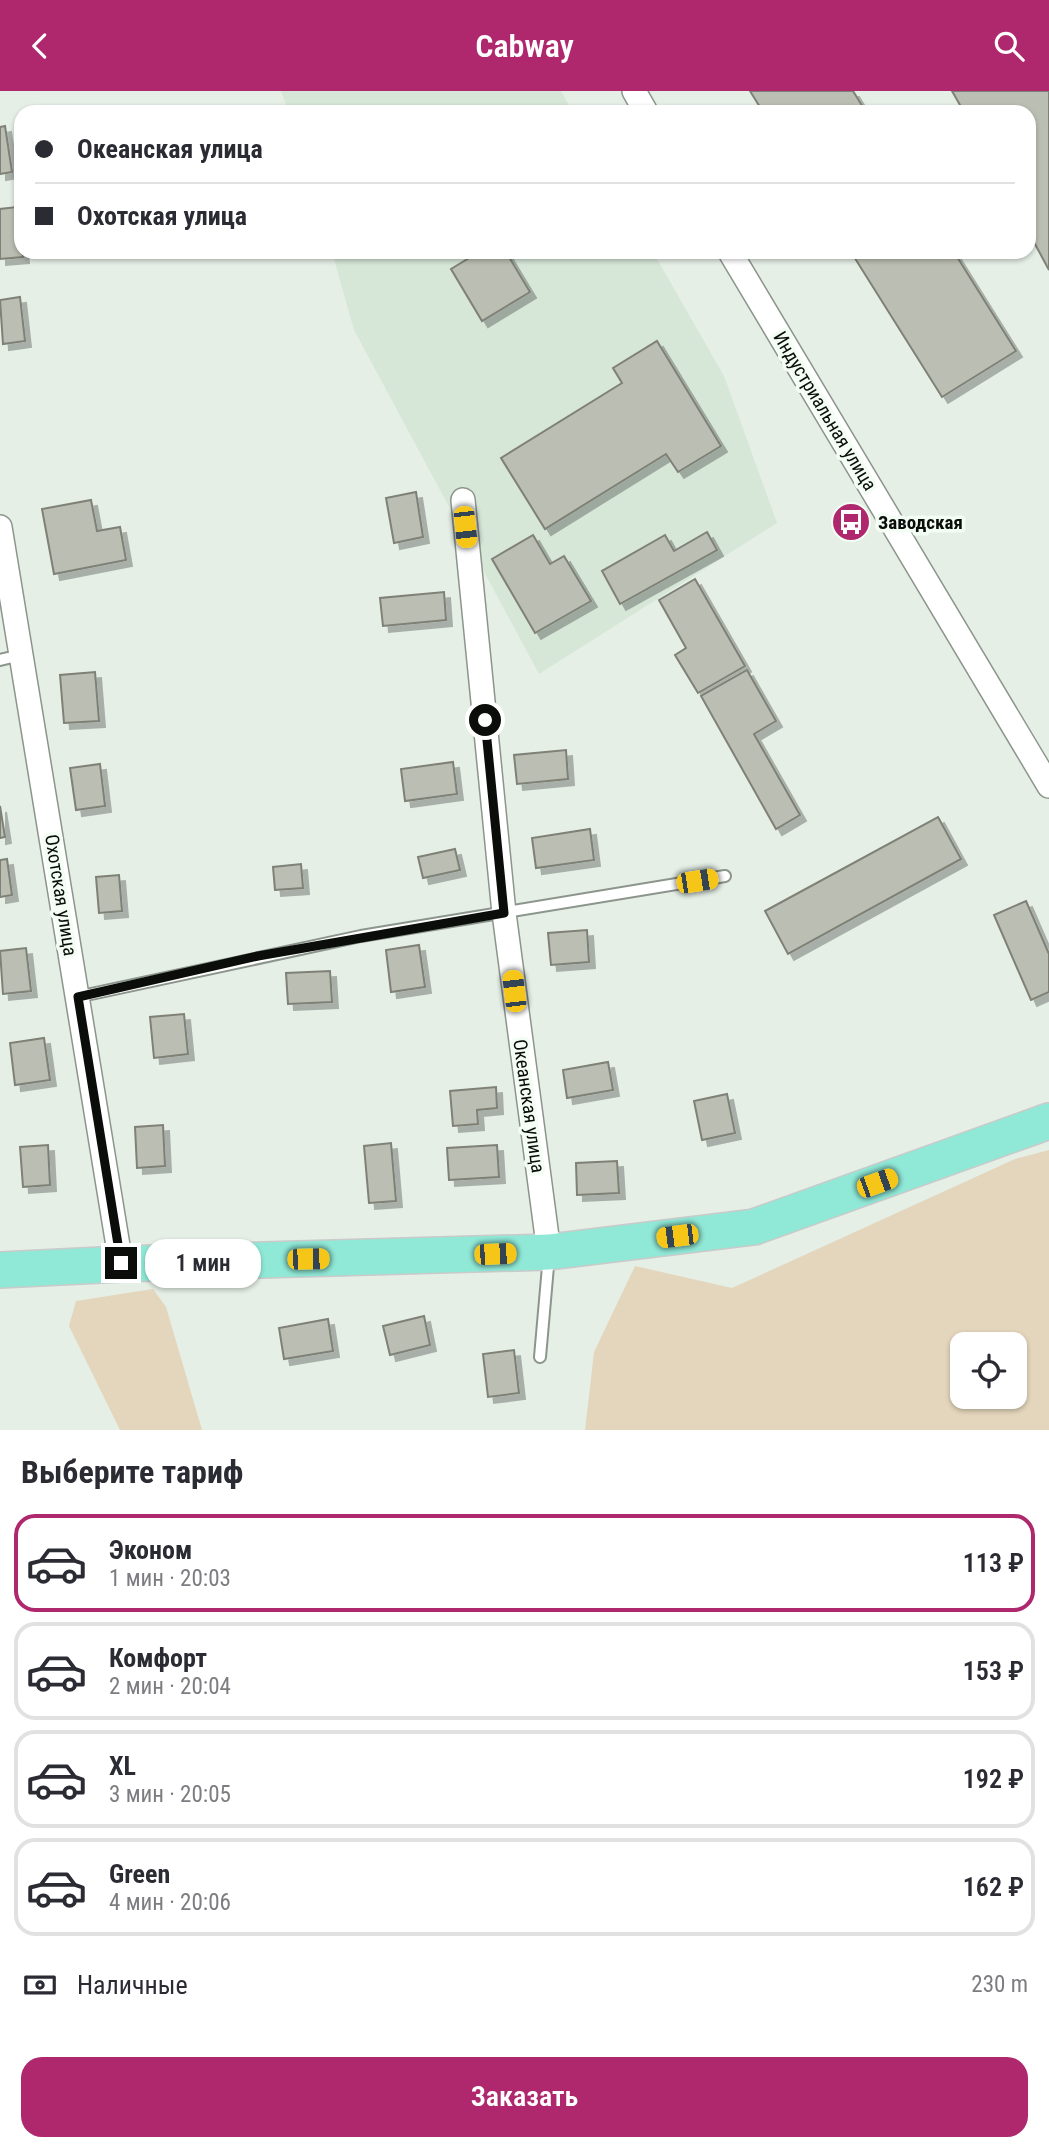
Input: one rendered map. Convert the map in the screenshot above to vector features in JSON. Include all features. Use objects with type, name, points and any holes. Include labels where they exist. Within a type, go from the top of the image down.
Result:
[{"type":"main road","points":[[0,1270],[121,1263],[549,1252],[754,1227],[1049,1121]]},
{"type":"street","name":"Индустриальная улица","points":[[734,259],[1049,786]]},
{"type":"street","name":"Океанская улица","points":[[463,500],[504,913],[549,1252]]},
{"type":"street","name":"Охотская улица","points":[[0,527],[11,658],[78,997],[121,1263]]},
{"type":"lane","points":[[78,997],[258,956],[725,876]]},
{"type":"lane","points":[[540,1357],[549,1252]]},
{"type":"shaded area","points":[[281,91],[561,91],[569,105],[286,105]]},
{"type":"shaded area","points":[[334,259],[657,259],[724,376],[777,523],[539,674],[354,330]]},
{"type":"shaded area","points":[[1049,1150],[1049,1430],[585,1430],[594,1352],[635,1266],[732,1288],[1015,1159]]},
{"type":"shaded area","points":[[153,1289],[166,1307],[202,1430],[120,1430],[69,1326],[76,1301]]},
{"type":"building","points":[[750,91],[853,91],[862,105],[759,105]]},
{"type":"building","points":[[952,91],[1049,91],[1049,270],[1036,246],[1036,105],[960,105]]},
{"type":"building","points":[[5,126],[12,172],[0,174],[0,127]]},
{"type":"building","points":[[14,207],[14,258],[0,259],[0,209]]},
{"type":"building","points":[[467,259],[510,259],[530,292],[482,321],[451,269]]},
{"type":"building","points":[[855,259],[958,259],[1016,351],[942,397]]},
{"type":"building","points":[[20,297],[25,341],[3,344],[0,300]]},
{"type":"building","points":[[657,341],[721,446],[678,472],[666,454],[545,529],[501,458],[622,383],[613,368]]},
{"type":"building","points":[[416,492],[423,537],[394,543],[386,498]]},
{"type":"building","points":[[91,500],[97,531],[120,527],[126,560],[54,574],[42,509]]},
{"type":"building","points":[[707,532],[717,550],[620,604],[602,571],[665,535],[674,551]]},
{"type":"building","points":[[533,535],[550,564],[564,556],[591,601],[535,633],[492,559]]},
{"type":"building","points":[[695,579],[745,666],[698,693],[675,655],[686,648],[659,600]]},
{"type":"building","points":[[444,592],[446,620],[383,626],[380,598]]},
{"type":"building","points":[[747,670],[776,721],[754,734],[800,815],[776,829],[701,696]]},
{"type":"building","points":[[95,672],[99,721],[64,723],[60,675]]},
{"type":"building","points":[[566,750],[568,779],[517,784],[514,755]]},
{"type":"building","points":[[453,762],[457,794],[405,801],[401,769]]},
{"type":"building","points":[[100,764],[105,806],[76,810],[70,768]]},
{"type":"building","points":[[0,806],[5,837],[0,838]]},
{"type":"building","points":[[938,817],[961,859],[788,954],[765,911]]},
{"type":"building","points":[[590,829],[594,860],[536,868],[532,838]]},
{"type":"building","points":[[455,849],[460,870],[423,878],[418,857]]},
{"type":"building","points":[[7,859],[12,895],[0,897],[0,860]]},
{"type":"building","points":[[301,864],[303,888],[275,890],[273,867]]},
{"type":"building","points":[[119,875],[122,911],[99,913],[96,877]]},
{"type":"building","points":[[1026,901],[1049,954],[1049,992],[1031,1000],[994,915]]},
{"type":"building","points":[[587,930],[589,962],[551,965],[548,933]]},
{"type":"building","points":[[419,945],[425,987],[391,992],[386,950]]},
{"type":"building","points":[[26,948],[31,991],[3,994],[0,951]]},
{"type":"building","points":[[330,971],[332,1002],[288,1004],[286,973]]},
{"type":"building","points":[[184,1014],[188,1054],[154,1058],[150,1017]]},
{"type":"building","points":[[44,1038],[50,1080],[15,1085],[10,1043]]},
{"type":"building","points":[[608,1062],[613,1090],[567,1098],[563,1070]]},
{"type":"building","points":[[496,1087],[497,1108],[477,1110],[478,1124],[453,1126],[450,1091]]},
{"type":"building","points":[[727,1094],[735,1133],[702,1140],[694,1101]]},
{"type":"building","points":[[163,1125],[165,1166],[137,1168],[135,1127]]},
{"type":"building","points":[[391,1143],[396,1201],[369,1203],[364,1146]]},
{"type":"building","points":[[48,1145],[50,1185],[23,1187],[20,1147]]},
{"type":"building","points":[[497,1145],[499,1177],[449,1180],[447,1148]]},
{"type":"building","points":[[617,1161],[619,1193],[577,1195],[576,1163]]},
{"type":"building","points":[[424,1316],[430,1345],[390,1355],[383,1326]]},
{"type":"building","points":[[328,1319],[333,1351],[284,1359],[279,1328]]},
{"type":"building","points":[[514,1350],[519,1393],[488,1397],[483,1354]]},
{"type":"place","name":"Заводская","points":[[851,522]]},
{"type":"route","points":[[121,1263],[78,997],[232,961],[361,936],[504,913],[485,720]]}]
